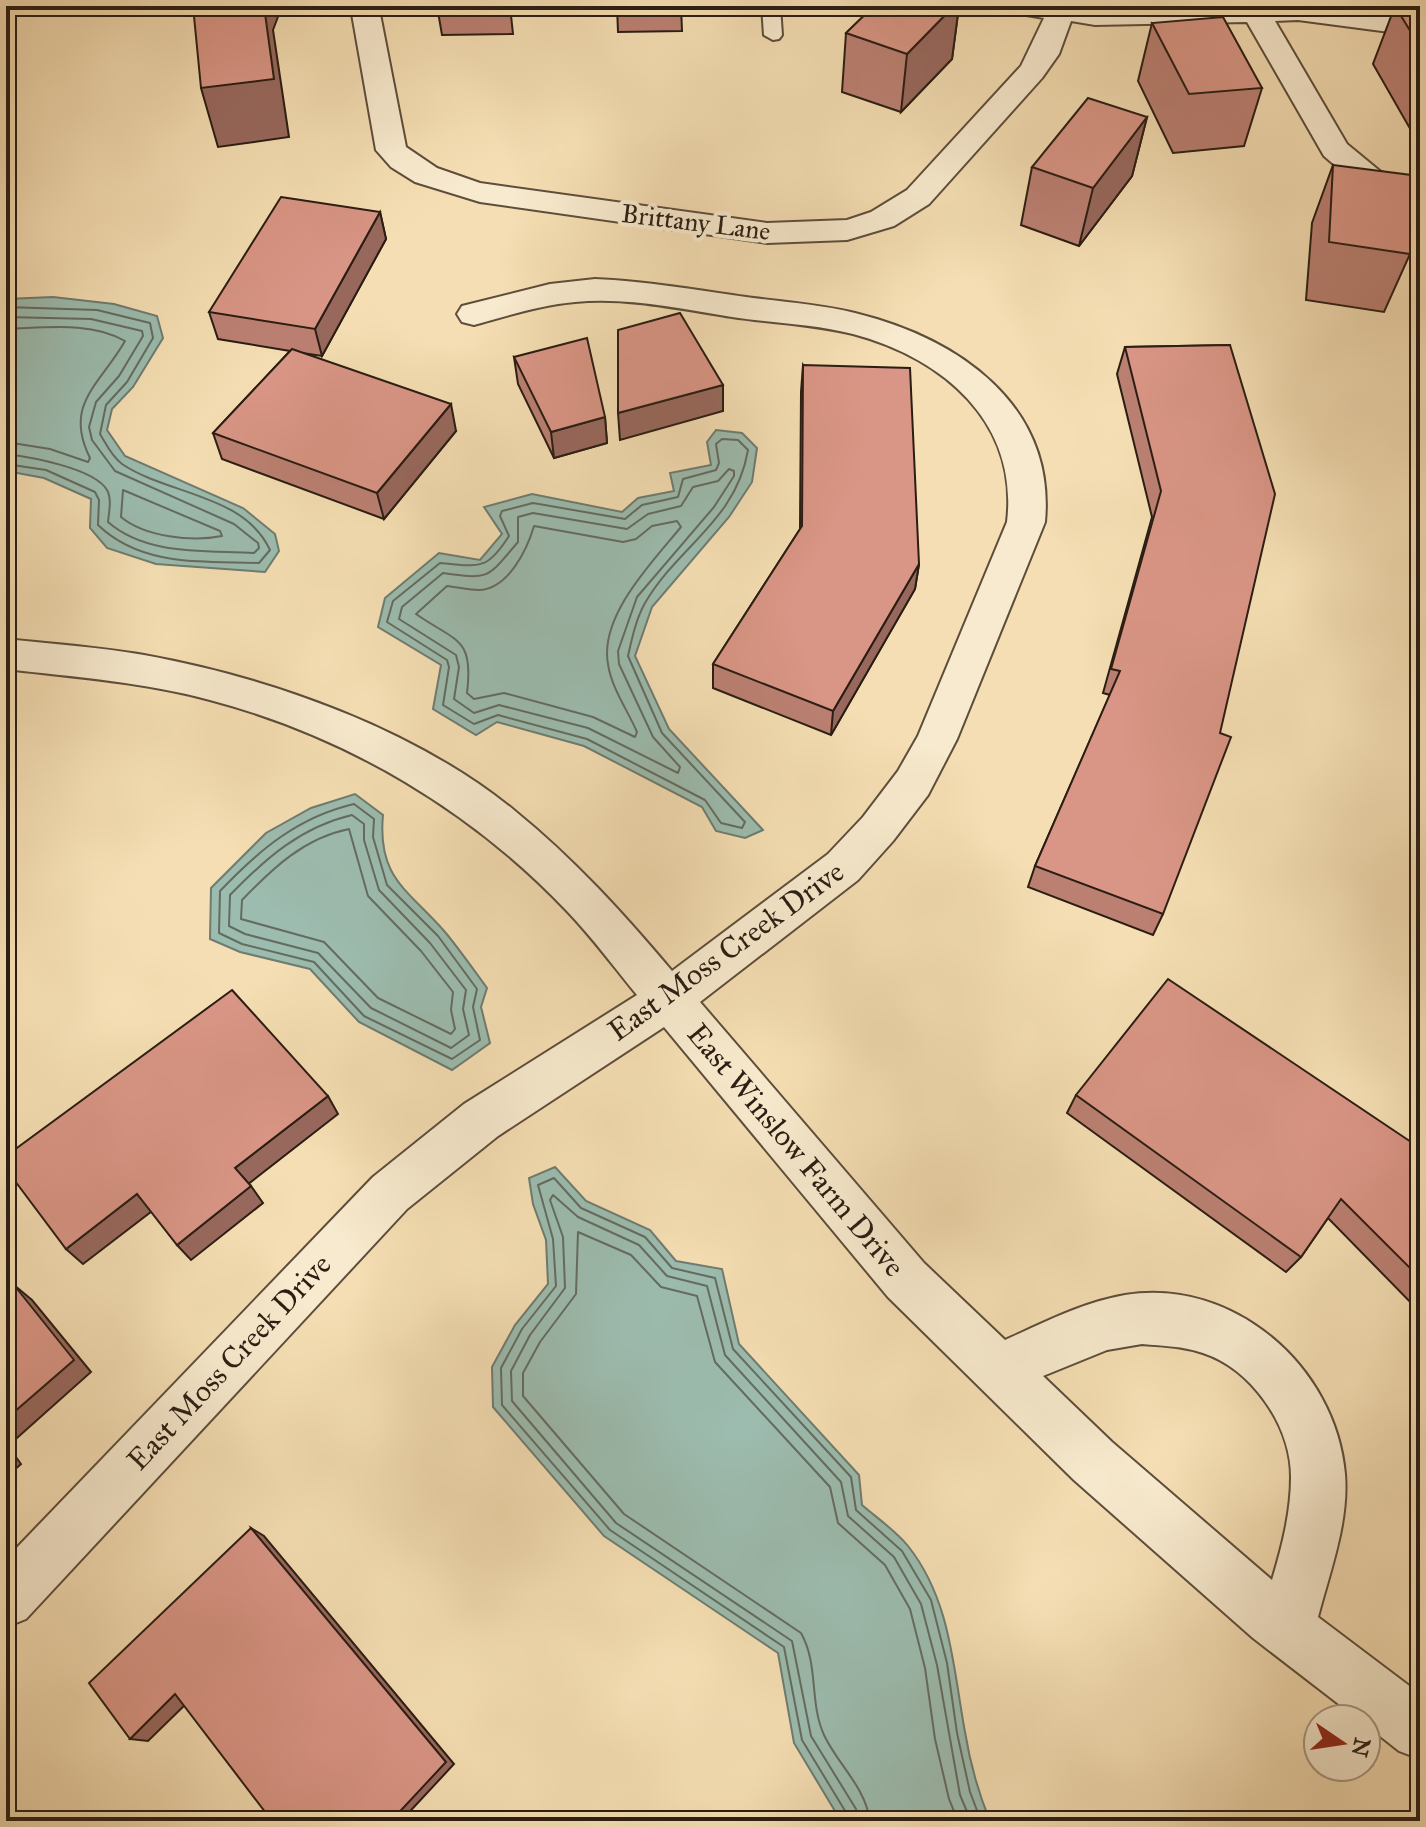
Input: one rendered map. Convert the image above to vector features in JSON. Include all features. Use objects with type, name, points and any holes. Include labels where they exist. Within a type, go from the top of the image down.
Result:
[{"type":"street","name":"Brittany Lane","points":[[368,6],[366,14],[391,150],[406,165],[427,177],[459,188],[495,195],[767,233],[802,234],[837,233],[872,225],[898,212],[918,197],[1032,72],[1044,54],[1060,13]]},
{"type":"street","points":[[1018,6],[1060,13],[1123,16],[1331,14],[1420,27]]},
{"type":"street","points":[[1256,13],[1335,149],[1370,179],[1420,197]]},
{"type":"street","name":"East Moss Creek Drive","points":[[6,1599],[390,1193],[481,1120],[668,1000],[843,867],[878,829],[913,783],[937,739],[1026,522],[1029,487],[1020,450],[1004,417],[983,391],[957,369],[932,354],[870,327],[627,292],[574,291],[474,314]]},
{"type":"street","name":"East Winslow Farm Drive","points":[[6,654],[142,670],[209,684],[283,706],[359,738],[438,779],[499,822],[583,898],[906,1280],[1093,1461],[1287,1628],[1420,1730]]},
{"type":"street","points":[[999,1370],[1084,1333],[1140,1319],[1186,1323],[1229,1337],[1262,1358],[1289,1387],[1309,1430],[1319,1478],[1313,1525],[1287,1628]]},
{"type":"lane","points":[[771,6],[773,35]]},
{"type":"water","points":[[53,297],[114,304],[157,316],[163,338],[133,387],[112,409],[107,430],[125,456],[243,508],[275,534],[279,551],[265,572],[156,564],[107,548],[90,528],[91,499],[44,478],[6,471],[6,299]]},
{"type":"water","points":[[716,430],[742,433],[757,448],[752,482],[729,517],[652,607],[635,656],[669,729],[763,830],[745,838],[716,831],[702,807],[584,746],[497,722],[476,735],[433,709],[441,665],[378,627],[385,598],[439,553],[480,560],[502,534],[484,507],[532,494],[622,512],[638,498],[674,491],[670,473],[711,465],[707,442]]},
{"type":"water","points":[[355,794],[383,815],[385,854],[398,882],[445,932],[487,988],[481,1007],[490,1043],[452,1070],[359,1022],[310,969],[240,952],[210,939],[211,888],[266,833],[311,808]]},
{"type":"water","points":[[555,1167],[586,1201],[650,1230],[676,1261],[722,1269],[739,1344],[859,1475],[862,1505],[903,1540],[922,1567],[942,1612],[969,1755],[990,1821],[841,1821],[794,1743],[778,1653],[604,1536],[493,1407],[492,1367],[515,1325],[548,1284],[546,1240],[533,1204],[529,1178]]},
{"type":"building","points":[[193,6],[264,6],[274,79],[201,88]]},
{"type":"building","points":[[874,6],[954,6],[907,54],[846,33]]},
{"type":"building","points":[[1395,6],[1420,6],[1420,47]]},
{"type":"building","points":[[1223,17],[1262,88],[1189,94],[1152,23]]},
{"type":"building","points":[[1088,98],[1147,117],[1093,188],[1032,167]]},
{"type":"building","points":[[1333,165],[1411,175],[1410,254],[1329,242]]},
{"type":"building","points":[[281,197],[380,212],[315,329],[209,312]]},
{"type":"building","points":[[680,313],[723,385],[618,413],[618,330]]},
{"type":"building","points":[[587,338],[605,417],[551,432],[514,357]]},
{"type":"building","points":[[1230,345],[1275,494],[1220,733],[1231,737],[1163,914],[1035,866],[1120,671],[1111,669],[1161,491],[1125,347]]},
{"type":"building","points":[[292,349],[451,404],[377,493],[213,433]]},
{"type":"building","points":[[803,365],[910,368],[919,564],[833,711],[713,664],[802,526]]},
{"type":"building","points":[[1168,979],[1420,1148],[1420,1278],[1341,1199],[1301,1257],[1076,1095]]},
{"type":"building","points":[[232,990],[328,1096],[235,1168],[251,1186],[177,1245],[137,1194],[66,1249],[6,1169],[6,1156]]},
{"type":"building","points":[[14,1285],[74,1360],[6,1419],[6,1291]]},
{"type":"building","points":[[251,1528],[446,1762],[391,1821],[272,1821],[175,1694],[130,1739],[89,1683]]}]
